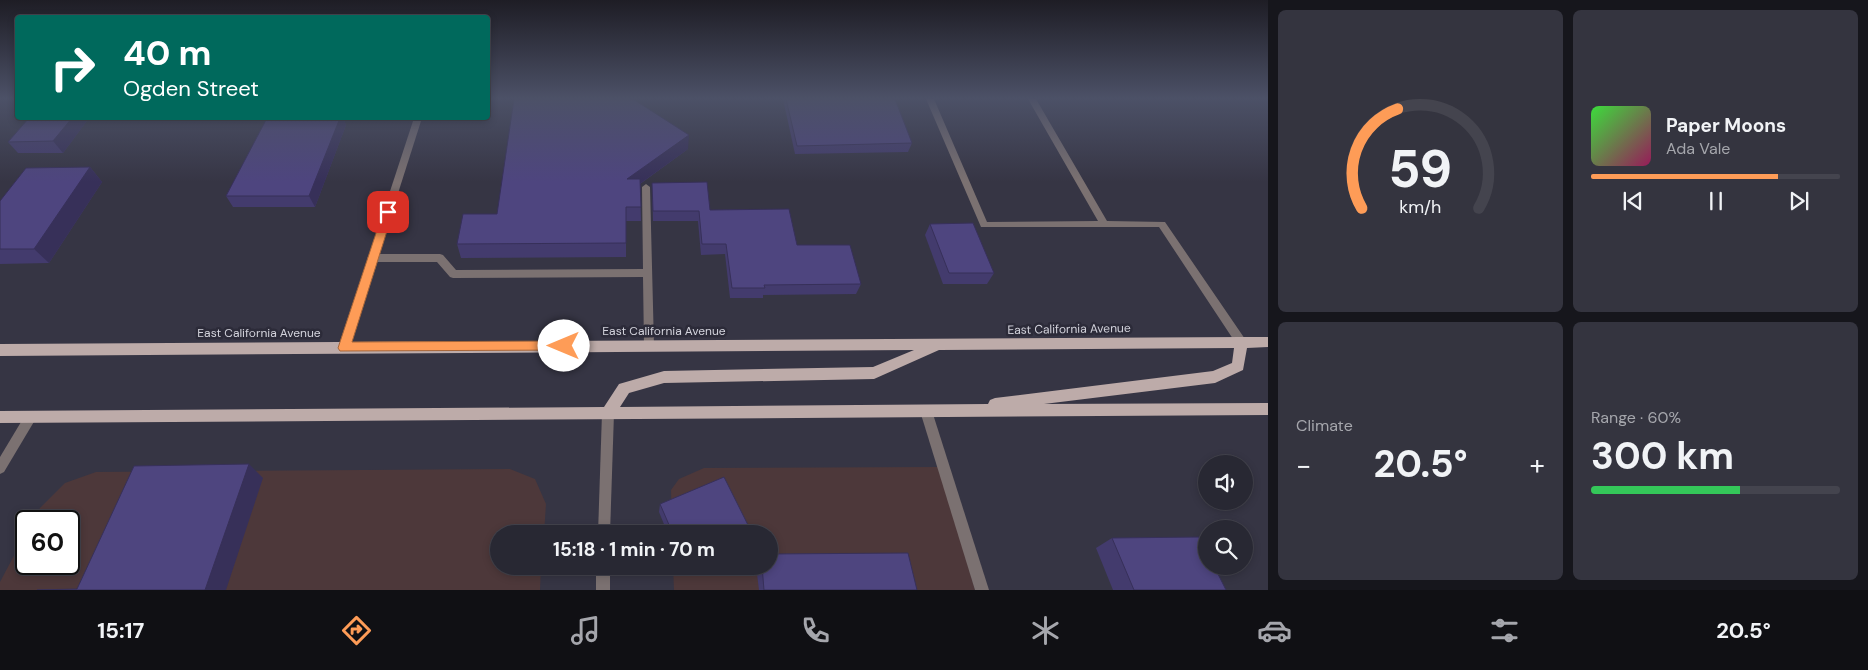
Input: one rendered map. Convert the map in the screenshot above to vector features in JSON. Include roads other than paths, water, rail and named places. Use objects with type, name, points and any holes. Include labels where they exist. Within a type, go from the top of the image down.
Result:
[{"type":"main road","points":[[931,411],[1215,377],[1238,366],[1241,342]]},
{"type":"main road","name":"East California Avenue","points":[[0,350],[1268,342]]},
{"type":"main road","points":[[608,413],[624,388],[664,377],[874,373],[939,345]]},
{"type":"main road","points":[[0,416],[1268,409]]},
{"type":"street","points":[[344,348],[415,127]]},
{"type":"street","points":[[942,127],[984,224],[1162,224],[1241,342]]},
{"type":"street","points":[[1048,127],[1104,224]]},
{"type":"street","points":[[646,187],[649,346]]},
{"type":"street","points":[[372,258],[440,258],[453,274],[648,273]]},
{"type":"street","points":[[931,411],[982,590]]},
{"type":"street","points":[[604,525],[608,413]]},
{"type":"street","points":[[0,468],[31,416]]},
{"type":"street","points":[[603,590],[604,575]]}]
